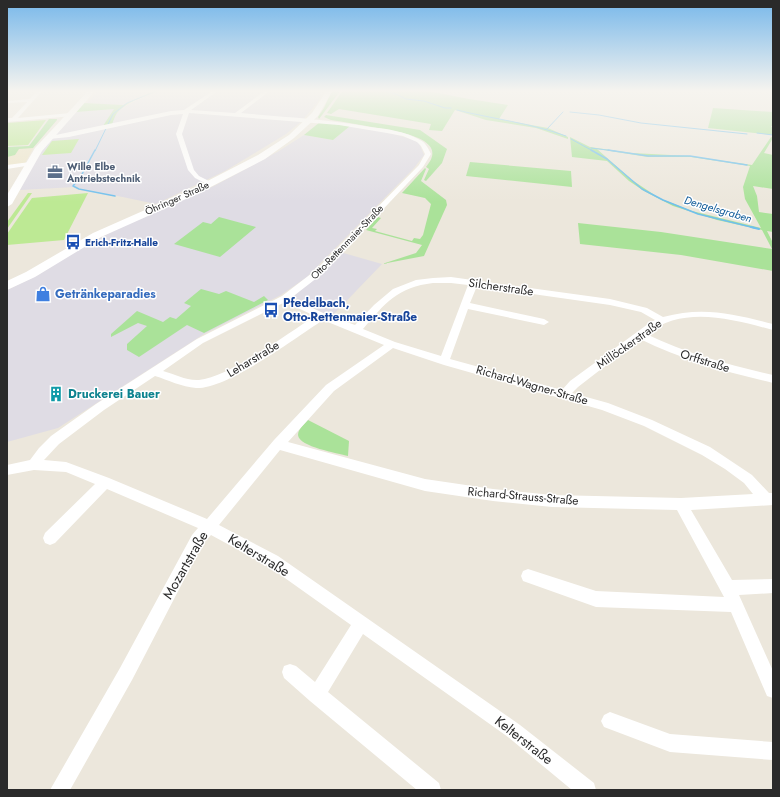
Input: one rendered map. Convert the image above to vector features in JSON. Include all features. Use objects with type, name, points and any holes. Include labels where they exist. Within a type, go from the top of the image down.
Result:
[{"type":"main road","points":[[7,204],[38,150],[58,127]]},
{"type":"main road","name":"Öhringer Straße","points":[[7,286],[25,278],[78,245],[211,184],[265,155],[289,139],[302,127]]},
{"type":"street","points":[[49,137],[69,135],[103,127]]},
{"type":"street","points":[[181,127],[180,140],[191,170],[196,177],[211,184]]},
{"type":"street","name":"Otto-Rettenmaier-Straße","points":[[34,465],[43,452],[55,440],[100,408],[200,341],[285,298],[319,272],[425,161],[428,154],[424,146],[419,141],[406,136],[360,127]]},
{"type":"street","points":[[7,167],[30,164]]},
{"type":"street","name":"Silcherstraße","points":[[356,330],[384,299],[401,287],[414,283],[435,280],[610,302],[644,310],[662,320]]},
{"type":"street","points":[[444,361],[473,284]]},
{"type":"street","name":"Richard-Wagner-Straße","points":[[285,298],[322,316],[392,344],[444,361],[566,394],[619,412],[706,451],[729,464],[769,498]]},
{"type":"street","points":[[465,305],[544,322]]},
{"type":"street","name":"Millöckerstraße","points":[[566,394],[574,384],[639,335],[662,320],[676,315],[695,313],[710,314],[773,327]]},
{"type":"street","name":"Leharstraße","points":[[155,372],[188,383],[198,384],[213,381],[243,367],[322,316]]},
{"type":"street","name":"Orffstraße","points":[[639,335],[683,356],[716,366],[773,379]]},
{"type":"street","name":"Mozartstraße","points":[[59,790],[126,674],[197,540],[229,504],[278,444],[330,388],[392,344]]},
{"type":"street","name":"Richard-Strauss-Straße","points":[[278,444],[425,485],[494,495],[552,501],[681,504],[769,498]]},
{"type":"street","points":[[7,470],[34,465]]},
{"type":"street","name":"Kelterstraße","points":[[34,465],[66,467],[105,482],[208,526],[273,561],[514,730],[587,790]]},
{"type":"street","points":[[50,538],[105,482]]},
{"type":"street","points":[[681,504],[728,588],[773,690]]},
{"type":"street","points":[[528,576],[596,599],[736,605]]},
{"type":"street","points":[[728,588],[773,586]]},
{"type":"street","points":[[316,696],[361,623]]},
{"type":"street","points":[[290,672],[316,696],[432,790]]},
{"type":"street","points":[[610,721],[670,743],[773,750]]},
{"type":"shaded area","points":[[62,127],[294,127],[286,134],[225,171],[156,204],[75,187],[20,190],[41,150]]},
{"type":"shaded area","points":[[349,127],[357,127],[386,132],[418,141],[424,155],[414,168],[307,277],[281,295],[204,334],[58,428],[7,442],[7,290],[38,275],[68,256],[120,227],[214,186],[279,151],[304,135],[333,140]]},
{"type":"shaded area","points":[[34,147],[25,163],[7,166],[7,149]]},
{"type":"shaded area","points":[[340,252],[382,264],[331,317],[293,297],[321,272]]},
{"type":"green space","points":[[7,127],[41,127],[28,145],[7,146]]},
{"type":"green space","points":[[43,127],[51,127],[33,148],[19,149],[15,155],[7,157],[7,147],[29,146]]},
{"type":"green space","points":[[314,127],[349,127],[333,140],[304,135]]},
{"type":"green space","points":[[373,127],[402,127],[420,130],[447,149],[442,163],[426,181],[424,180],[429,169],[426,167],[432,157],[432,149],[418,138],[395,131]]},
{"type":"green space","points":[[430,127],[444,127],[442,131],[429,130]]},
{"type":"green space","points":[[531,127],[548,128],[568,137],[568,139]]},
{"type":"green space","points":[[772,127],[773,135],[708,128]]},
{"type":"green space","points":[[570,137],[590,147],[632,153],[690,156],[752,165],[771,137],[773,138],[764,153],[773,155],[773,189],[753,186],[757,196],[759,212],[773,214],[773,232],[767,231],[773,243],[773,271],[681,255],[580,244],[578,223],[661,232],[772,249],[762,230],[717,220],[673,206],[644,191],[629,181],[607,161],[572,157]],"holes":[[[597,149],[648,157],[691,157],[750,166],[743,187],[745,199],[761,228],[692,211],[659,198],[632,180]]]},
{"type":"green space","points":[[79,139],[71,153],[42,155],[52,141]]},
{"type":"green space","points":[[470,162],[571,171],[572,187],[466,176]]},
{"type":"green space","points":[[425,168],[426,169],[421,181],[446,200],[447,205],[424,256],[382,264],[416,253],[422,245],[366,230],[378,217],[381,218],[372,228],[377,229],[375,231],[412,241],[414,238],[420,239],[423,235],[431,204],[425,198],[402,193]]},
{"type":"green space","points":[[28,193],[32,193],[7,229],[7,222]]},
{"type":"green space","points":[[88,193],[64,240],[7,245],[7,234],[32,198]]},
{"type":"green space","points":[[219,217],[256,227],[220,257],[174,244],[203,222],[211,224]]},
{"type":"green space","points":[[201,289],[219,294],[226,291],[254,302],[264,296],[268,300],[204,333],[187,325],[139,357],[127,350],[127,344],[147,326],[138,323],[111,337],[111,334],[137,311],[163,322],[170,317],[176,319],[191,306],[184,303]]},
{"type":"green space","points":[[308,420],[349,441],[348,456],[312,446],[300,439],[298,435],[299,431]]},
{"type":"waterway","points":[[95,151],[107,127]]},
{"type":"waterway","name":"Dengelsgraben","points":[[537,127],[566,136]]},
{"type":"waterway","points":[[681,127],[747,134]]},
{"type":"waterway","points":[[757,133],[773,135]]},
{"type":"waterway","name":"Dengelsgraben","points":[[571,139],[593,151]]},
{"type":"waterway","points":[[591,148],[613,151]]},
{"type":"waterway","points":[[95,150],[81,176],[73,186],[79,189],[115,196]]},
{"type":"waterway","name":"Dengelsgraben","points":[[591,150],[607,159],[642,189],[663,200],[698,214],[755,228]]},
{"type":"waterway","points":[[608,150],[613,151]]},
{"type":"waterway","points":[[613,151],[648,156],[690,156],[747,165]]},
{"type":"waterway","name":"Dengelsgraben","points":[[751,227],[755,228]]},
{"type":"waterway","name":"Dengelsgraben","points":[[755,228],[759,229]]},
{"type":"place","name":"Wille Elbe Antriebstechnik","points":[[55,172]]},
{"type":"place","name":"Erich-Fritz-Halle","points":[[73,242]]},
{"type":"place","name":"Getränkeparadies","points":[[43,294]]},
{"type":"place","name":"Pfedelbach, Otto-Rettenmaier-Straße","points":[[271,310]]},
{"type":"place","name":"Druckerei Bauer","points":[[56,394]]}]
